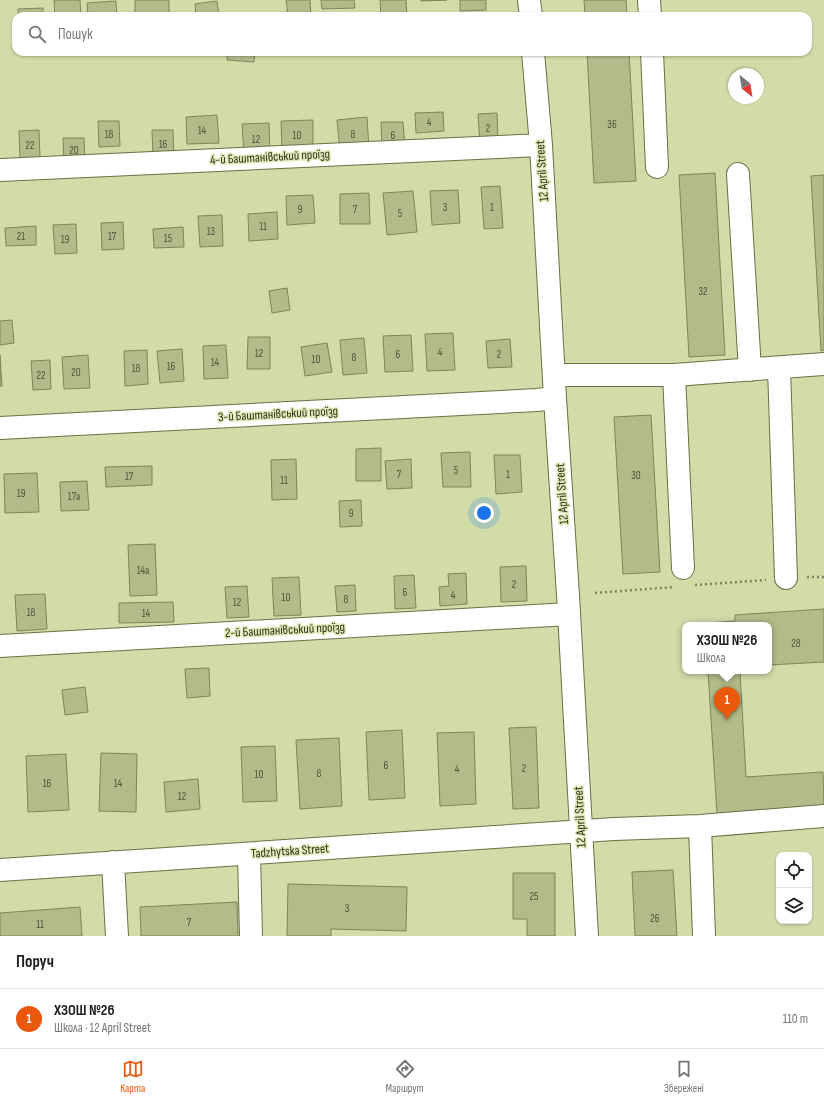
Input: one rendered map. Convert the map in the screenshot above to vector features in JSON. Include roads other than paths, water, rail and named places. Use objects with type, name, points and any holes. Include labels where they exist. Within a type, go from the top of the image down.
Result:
[{"type":"street","points":[[529,0],[530,12]]},
{"type":"street","points":[[650,12],[649,0],[654,0]]},
{"type":"street","name":"12 April Street","points":[[533,56],[541,145],[555,375],[555,398],[570,614],[587,936]]},
{"type":"street","points":[[652,56],[657,167]]},
{"type":"street","name":"4-й Баштанівський проїзд","points":[[0,170],[541,145]]},
{"type":"street","points":[[738,174],[750,370]]},
{"type":"street","points":[[555,375],[674,375],[824,364]]},
{"type":"street","points":[[779,368],[786,578]]},
{"type":"street","points":[[674,375],[684,568]]},
{"type":"street","name":"3-й Баштанівський проїзд","points":[[0,428],[555,398]]},
{"type":"street","name":"2-й Баштанівський проїзд","points":[[0,646],[570,614]]},
{"type":"street","name":"Tadzhytska Street","points":[[0,870],[581,832],[700,826],[824,816]]},
{"type":"street","points":[[700,826],[704,936]]},
{"type":"street","points":[[249,854],[251,936]]},
{"type":"street","points":[[113,862],[117,936]]},
{"type":"place","name":"ХЗОШ №26","points":[[727,720]]}]
